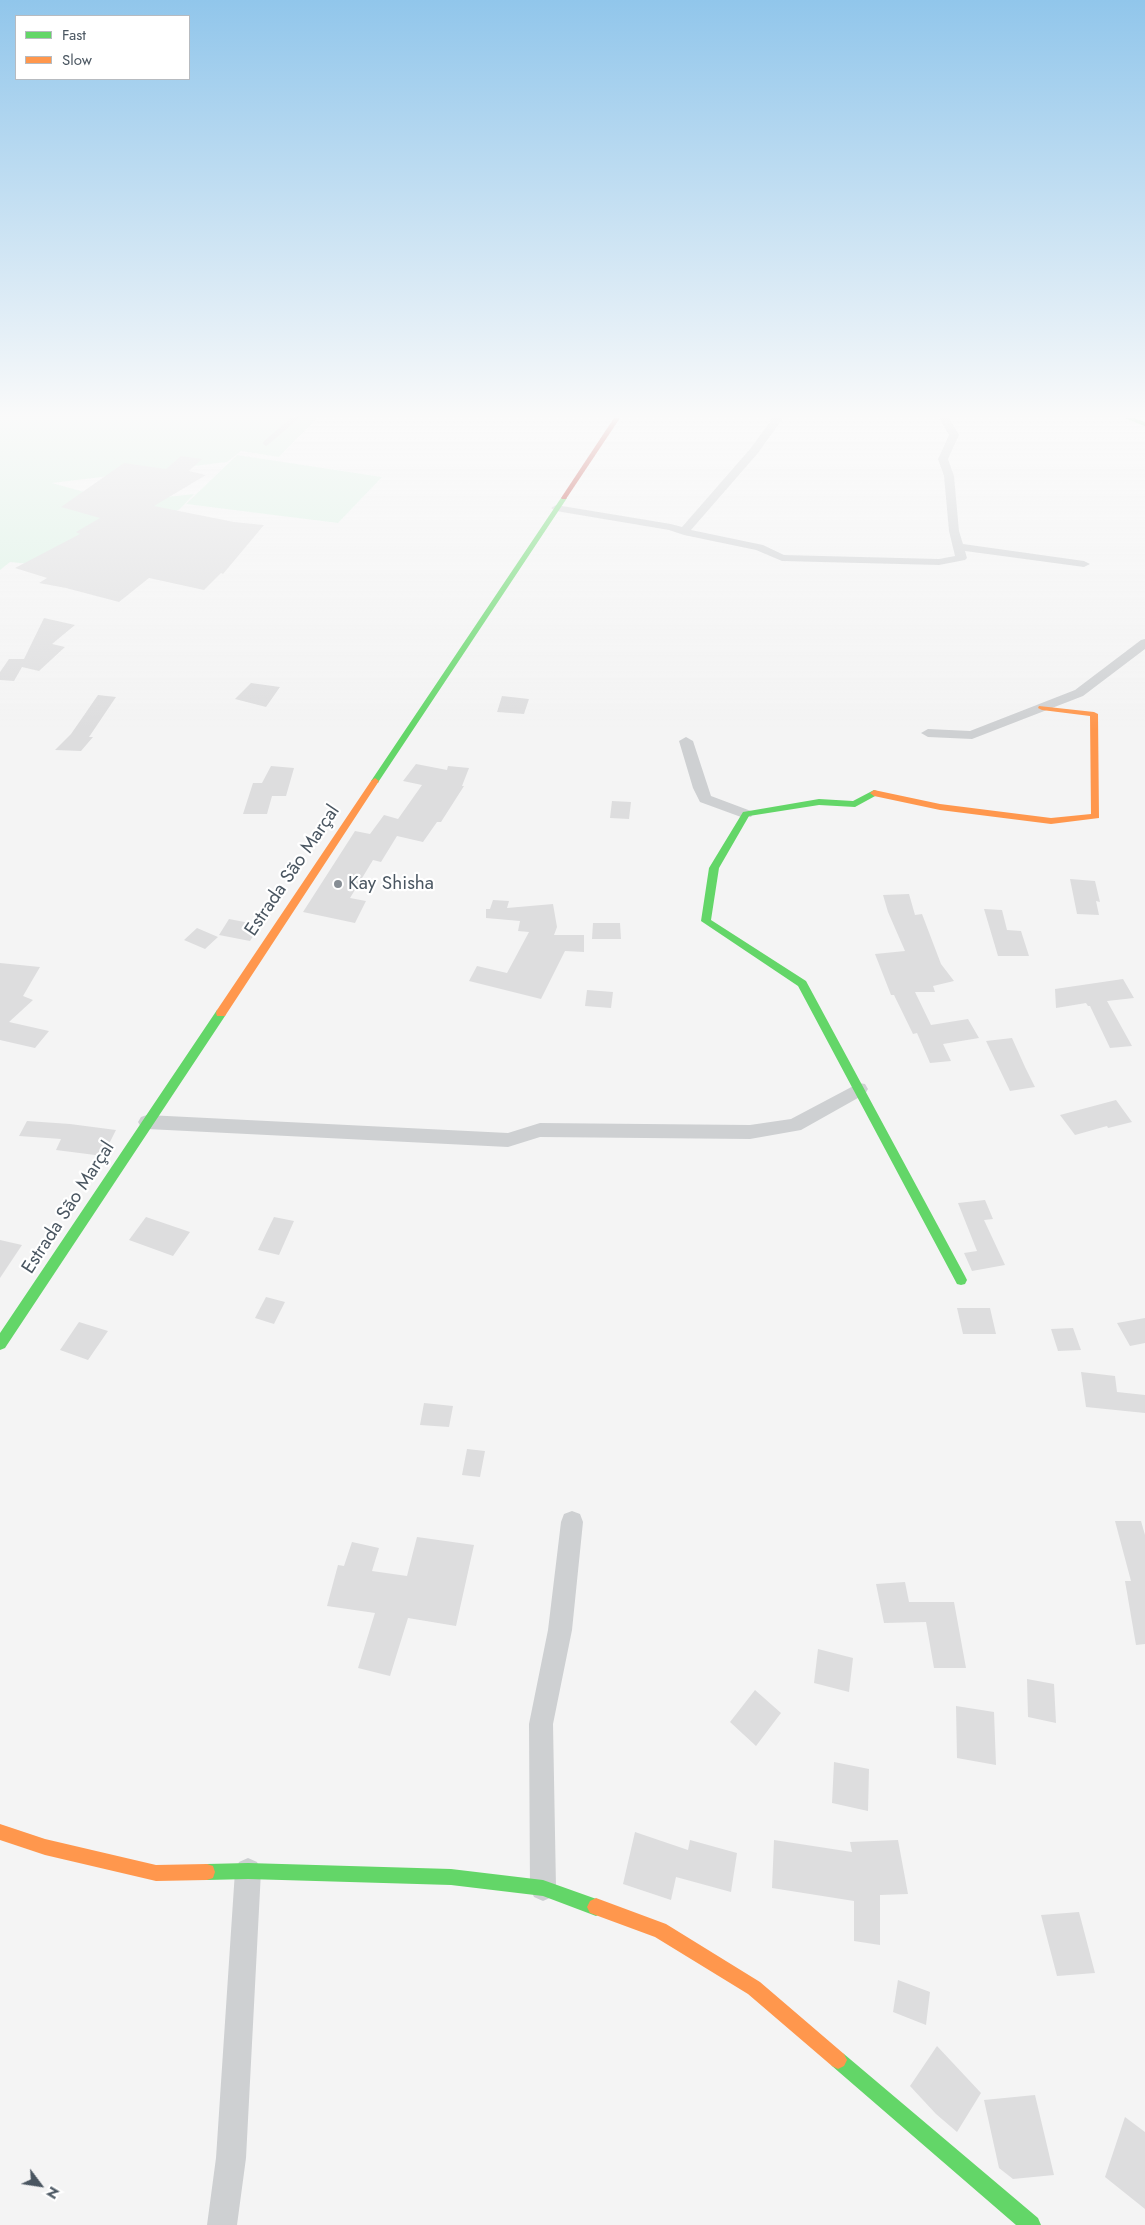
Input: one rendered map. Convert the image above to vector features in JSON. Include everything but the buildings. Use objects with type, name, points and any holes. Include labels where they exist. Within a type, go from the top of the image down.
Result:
[{"type":"street","name":"Estrada São Marçal","points":[[0,1344],[547,522]]},
{"type":"street","points":[[640,522],[759,546],[782,558],[940,562],[961,558],[953,522]]},
{"type":"street","points":[[684,532],[693,522]]},
{"type":"street","points":[[958,547],[1084,564]]},
{"type":"street","points":[[928,733],[972,735],[1079,693],[1145,644]]},
{"type":"street","points":[[686,741],[700,788],[706,799],[746,814],[820,802],[854,804],[873,793],[940,807],[1051,821],[1096,816],[1094,714],[1042,708]]},
{"type":"street","points":[[746,814],[714,868],[706,921],[802,984],[961,1280]]},
{"type":"street","points":[[147,1122],[508,1140],[540,1130],[750,1132],[795,1125],[859,1089]]},
{"type":"street","points":[[543,1888],[540,1724],[560,1630],[572,1522]]},
{"type":"street","points":[[0,1832],[45,1847],[156,1873],[248,1871],[451,1876],[543,1888],[660,1930],[754,1988],[1031,2225]]},
{"type":"street","points":[[222,2225],[231,2158],[248,1871]]},
{"type":"green space","points":[[0,522],[155,522],[126,537],[106,572],[10,562],[0,570]]},
{"type":"traffic: fast","points":[[375,781],[548,522]]},
{"type":"traffic: fast","points":[[874,793],[855,804],[819,802],[746,814],[714,868],[706,921],[802,984],[961,1280]]},
{"type":"traffic: fast","points":[[0,1344],[221,1013]]},
{"type":"traffic: fast","points":[[207,1872],[248,1871],[451,1877],[543,1888],[596,1907]]},
{"type":"traffic: fast","points":[[838,2060],[1031,2225]]},
{"type":"traffic: slow","points":[[874,793],[940,807],[1051,821],[1096,816],[1094,714],[1042,708]]},
{"type":"traffic: slow","points":[[221,1013],[375,781]]},
{"type":"traffic: slow","points":[[0,1832],[45,1847],[156,1873],[207,1872]]},
{"type":"traffic: slow","points":[[596,1907],[660,1930],[754,1988],[838,2060]]},
{"type":"place","name":"Kay Shisha","points":[[338,884]]}]
